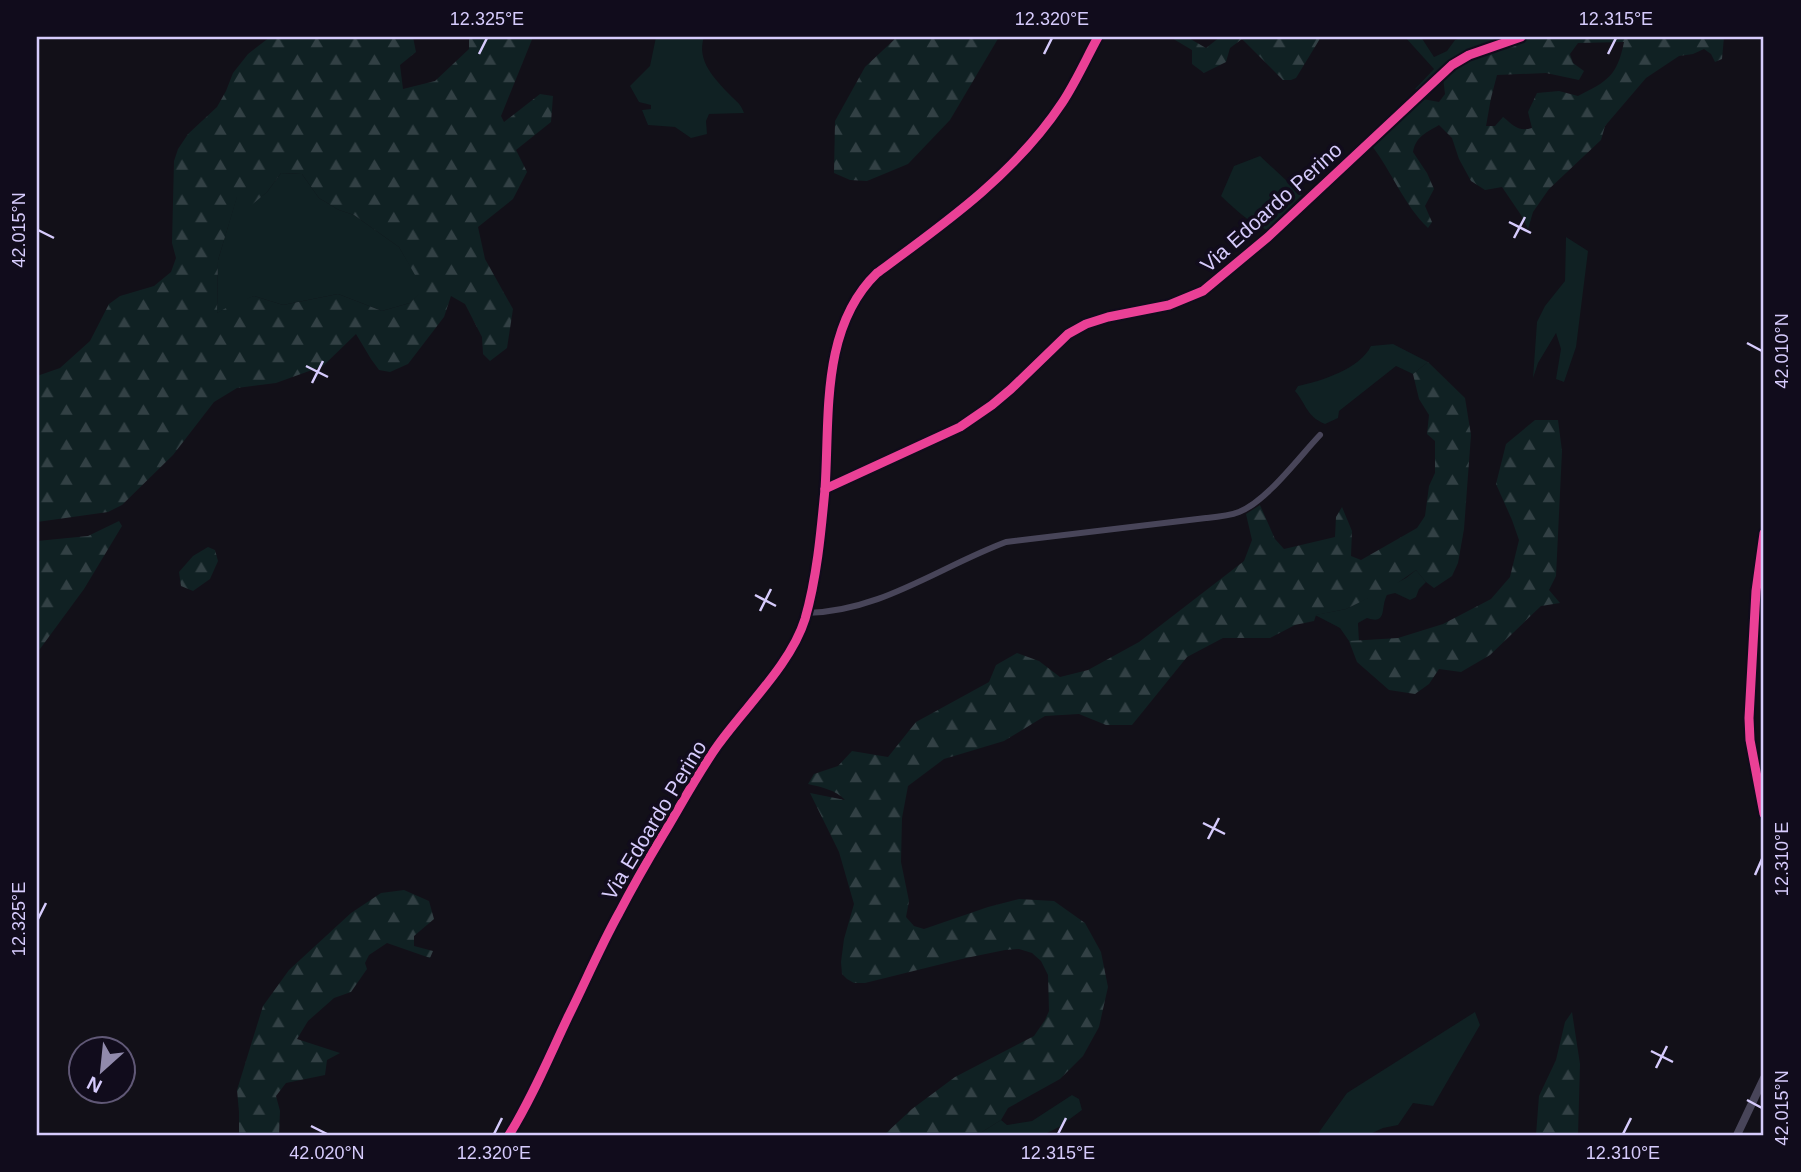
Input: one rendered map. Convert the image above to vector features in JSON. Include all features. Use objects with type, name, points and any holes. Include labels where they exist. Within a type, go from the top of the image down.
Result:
[{"type":"street","points":[[825,489],[831,389],[837,345],[860,292],[877,273],[972,201],[1031,144],[1062,103],[1098,37]]},
{"type":"street","name":"Via Edoardo Perino","points":[[509,1135],[624,902],[717,746],[799,635],[817,566],[825,489],[960,427],[1011,389],[1068,334],[1086,324],[1169,304],[1203,292],[1268,237],[1452,65],[1469,55],[1521,37]]},
{"type":"street","points":[[806,614],[844,610],[880,599],[1006,542],[1237,513],[1262,497],[1320,435]]},
{"type":"street","points":[[1764,533],[1756,592],[1749,718],[1750,740],[1764,814]]},
{"type":"street","points":[[1737,1135],[1764,1078]]},
{"type":"green space","points":[[270,37],[413,37],[416,52],[400,65],[403,89],[435,81],[469,49],[469,37],[533,37],[501,116],[504,122],[540,94],[553,96],[551,122],[516,150],[527,172],[513,199],[478,227],[485,259],[513,309],[507,348],[490,361],[483,354],[482,337],[465,304],[451,296],[444,317],[408,364],[390,372],[379,370],[356,334],[323,366],[276,383],[237,388],[214,402],[173,455],[122,505],[108,512],[37,522],[37,376],[60,368],[90,341],[109,304],[120,296],[154,286],[171,272],[176,258],[172,243],[174,161],[178,149],[188,134],[217,107],[233,73],[248,54]],"holes":[[[281,173],[302,174],[319,198],[354,215],[399,247],[423,289],[410,303],[382,311],[338,294],[283,305],[254,296],[217,313],[218,260],[237,197],[248,208],[267,192]]]},
{"type":"green space","points":[[656,37],[704,37],[703,54],[708,69],[744,113],[709,114],[706,121],[707,134],[691,138],[675,127],[648,125],[642,110],[651,109],[651,105],[639,102],[630,86],[650,66]]},
{"type":"green space","points":[[897,37],[999,37],[950,120],[908,164],[867,181],[850,180],[834,173],[835,121],[865,67]]},
{"type":"green space","points":[[1170,37],[1187,37],[1206,48],[1220,37],[1321,37],[1296,78],[1283,80],[1242,39],[1230,48],[1226,62],[1204,73],[1192,64],[1192,50]]},
{"type":"green space","points":[[1405,37],[1421,37],[1434,57],[1447,51],[1455,40],[1463,37],[1508,37],[1461,56],[1419,91],[1415,89],[1434,69]]},
{"type":"green space","points":[[1526,37],[1724,37],[1722,59],[1715,62],[1711,54],[1704,49],[1679,56],[1646,78],[1605,126],[1601,140],[1549,189],[1533,212],[1528,229],[1502,187],[1485,190],[1471,181],[1452,138],[1439,125],[1419,139],[1413,152],[1434,189],[1425,206],[1432,222],[1428,228],[1412,209],[1372,146],[1423,99],[1439,102],[1445,94],[1443,77],[1468,60]],"holes":[[[1624,42],[1614,71],[1603,82],[1578,96],[1559,91],[1537,93],[1528,112],[1532,128],[1519,128],[1503,117],[1495,126],[1486,126],[1497,75],[1546,73],[1579,80],[1584,71],[1573,63],[1570,54],[1578,43]]]},
{"type":"green space","points":[[1260,156],[1302,195],[1267,230],[1237,211],[1221,196],[1234,166]]},
{"type":"green space","points":[[281,173],[302,174],[319,198],[354,215],[399,247],[424,289],[410,303],[382,311],[338,294],[283,305],[254,296],[217,313],[218,260],[237,196],[248,207],[267,192]]},
{"type":"green space","points":[[1566,237],[1588,251],[1576,347],[1564,382],[1556,379],[1561,349],[1556,333],[1538,363],[1533,378],[1537,322],[1545,306],[1565,281]]},
{"type":"green space","points":[[1393,344],[1428,362],[1413,374],[1396,366],[1339,411],[1338,418],[1325,424],[1319,421],[1310,414],[1295,391],[1298,386],[1318,381],[1349,367],[1366,354],[1371,346]]},
{"type":"green space","points":[[1428,362],[1465,398],[1471,435],[1464,529],[1458,563],[1452,576],[1434,588],[1416,570],[1393,586],[1346,609],[1316,615],[1314,621],[1295,625],[1270,638],[1223,638],[1187,657],[1132,725],[1106,725],[1079,714],[1045,716],[1004,741],[944,759],[908,786],[902,818],[901,862],[909,901],[906,917],[914,926],[924,929],[1019,899],[1054,901],[1085,923],[1101,952],[1108,987],[1099,1027],[1083,1056],[1060,1079],[1008,1108],[1001,1120],[977,1135],[884,1135],[912,1109],[955,1077],[1034,1036],[1049,1011],[1048,975],[1041,961],[1032,953],[1019,949],[966,958],[865,983],[854,983],[847,979],[842,974],[841,962],[844,939],[854,904],[839,852],[810,793],[845,800],[833,791],[808,784],[814,774],[838,766],[852,751],[888,757],[916,722],[989,682],[996,665],[1017,653],[1039,661],[1060,677],[1088,670],[1139,642],[1244,561],[1252,540],[1246,514],[1260,505],[1275,539],[1284,549],[1335,537],[1336,517],[1342,507],[1352,531],[1351,556],[1361,560],[1417,528],[1425,516],[1429,486],[1435,473],[1435,441],[1427,434],[1429,415],[1419,399],[1413,374]]},
{"type":"green space","points":[[1535,420],[1558,420],[1562,451],[1556,576],[1549,590],[1560,603],[1541,606],[1490,655],[1461,672],[1439,669],[1429,684],[1415,694],[1389,690],[1357,662],[1349,641],[1398,638],[1443,624],[1491,599],[1510,577],[1519,540],[1496,484],[1506,444]]},
{"type":"green space","points":[[119,521],[122,526],[84,589],[37,653],[37,541],[88,536]]},
{"type":"green space","points":[[208,547],[215,550],[218,561],[210,579],[193,591],[181,586],[179,572],[193,556]]},
{"type":"green space","points":[[1416,570],[1426,582],[1416,597],[1410,600],[1395,593],[1387,595],[1381,617],[1374,620],[1367,618],[1358,623],[1359,641],[1349,641],[1340,628],[1315,615],[1346,609],[1406,578]]},
{"type":"green space","points":[[404,890],[429,901],[434,919],[414,936],[414,946],[433,951],[430,958],[387,943],[369,955],[365,963],[367,969],[351,992],[334,998],[308,1021],[297,1039],[340,1053],[327,1060],[325,1075],[286,1083],[276,1096],[280,1111],[279,1135],[239,1135],[237,1090],[263,1006],[289,970],[351,913],[381,893]]},
{"type":"green space","points":[[1475,1012],[1480,1025],[1433,1106],[1413,1103],[1398,1125],[1368,1135],[1317,1135],[1347,1093]]},
{"type":"green space","points":[[1572,1012],[1580,1064],[1578,1135],[1536,1135],[1539,1096],[1556,1060],[1565,1022]]},
{"type":"green space","points":[[1072,1095],[1079,1099],[1082,1110],[1043,1135],[977,1135],[1001,1120],[1007,1125],[1032,1121]]},
{"type":"cycle path","points":[[509,1135],[533,1092],[605,939],[646,864],[711,756],[779,668],[798,636],[813,587],[818,554],[825,489],[829,404],[837,347],[846,320],[859,295],[877,273],[977,196],[1023,153],[1062,103],[1098,37]]},
{"type":"cycle path","points":[[825,489],[960,427],[1011,389],[1068,334],[1086,324],[1169,305],[1203,291],[1268,237],[1452,65],[1469,55],[1521,37]]},
{"type":"cycle path","points":[[1764,533],[1756,591],[1749,718],[1750,740],[1764,814]]}]
